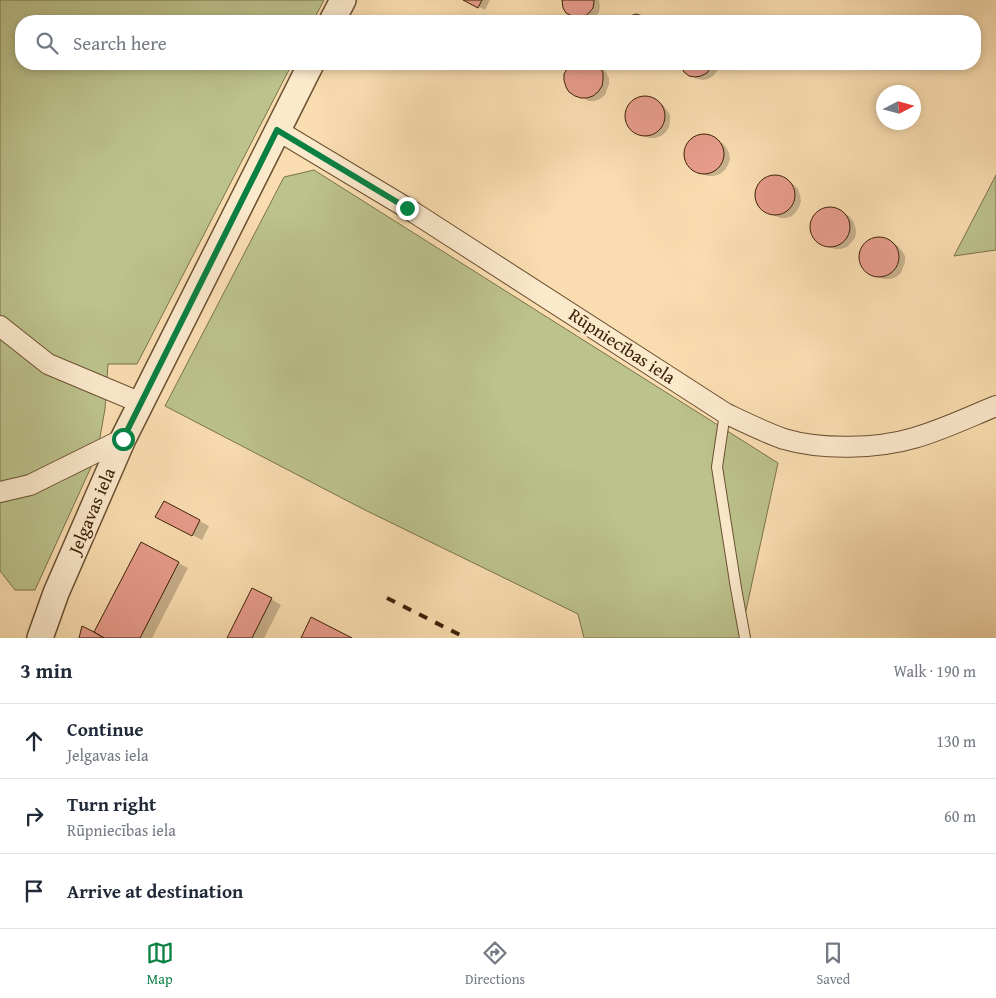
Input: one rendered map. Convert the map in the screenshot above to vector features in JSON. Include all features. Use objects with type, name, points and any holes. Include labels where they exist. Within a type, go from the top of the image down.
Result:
[{"type":"street","points":[[335,15],[343,0]]},
{"type":"street","name":"Jelgavas iela","points":[[40,638],[56,593],[123,439],[307,70]]},
{"type":"street","name":"Rūpniecības iela","points":[[277,130],[407,208],[724,412],[786,439],[820,445],[849,447],[887,444],[933,432],[996,406]]},
{"type":"street","points":[[0,326],[48,364],[141,403]]},
{"type":"street","points":[[0,492],[30,485],[123,439]]},
{"type":"lane","points":[[724,412],[717,467],[745,638]]},
{"type":"green space","points":[[0,0],[324,0],[316,15],[15,15],[15,70],[289,70],[137,364],[108,364],[105,409],[97,454],[35,590],[15,590],[0,571]]},
{"type":"green space","points":[[314,170],[778,463],[740,638],[584,638],[578,614],[363,509],[165,406],[284,177]]},
{"type":"green space","points":[[996,175],[996,250],[954,256]]},
{"type":"building","points":[[463,0],[482,0],[478,8]]},
{"type":"building","points":[[562,0],[594,0],[593,8],[586,15],[570,15],[563,8]]},
{"type":"building","points":[[566,70],[602,70],[602,86],[593,96],[581,98],[569,92],[564,80]]},
{"type":"building","points":[[683,70],[709,70],[701,76],[695,77],[689,76]]},
{"type":"building","points":[[645,96],[659,102],[665,116],[659,130],[645,136],[631,130],[625,116],[631,102]]},
{"type":"building","points":[[704,134],[718,140],[724,154],[718,168],[704,174],[690,168],[684,154],[690,140]]},
{"type":"building","points":[[775,175],[789,181],[795,195],[789,209],[775,215],[761,209],[755,195],[761,181]]},
{"type":"building","points":[[830,207],[844,213],[850,227],[844,241],[830,247],[816,241],[810,227],[816,213]]},
{"type":"building","points":[[879,237],[893,243],[899,257],[893,271],[879,277],[865,271],[859,257],[865,243]]},
{"type":"building","points":[[164,501],[200,520],[192,536],[155,517]]},
{"type":"building","points":[[141,542],[179,562],[140,638],[104,638],[94,632]]},
{"type":"building","points":[[252,588],[272,598],[252,638],[227,638]]},
{"type":"building","points":[[311,617],[352,638],[301,638]]},
{"type":"building","points":[[82,626],[94,632],[104,638],[79,638]]},
{"type":"railway","points":[[387,598],[466,638]]},
{"type":"route","points":[[123,439],[277,130],[407,208]]}]
